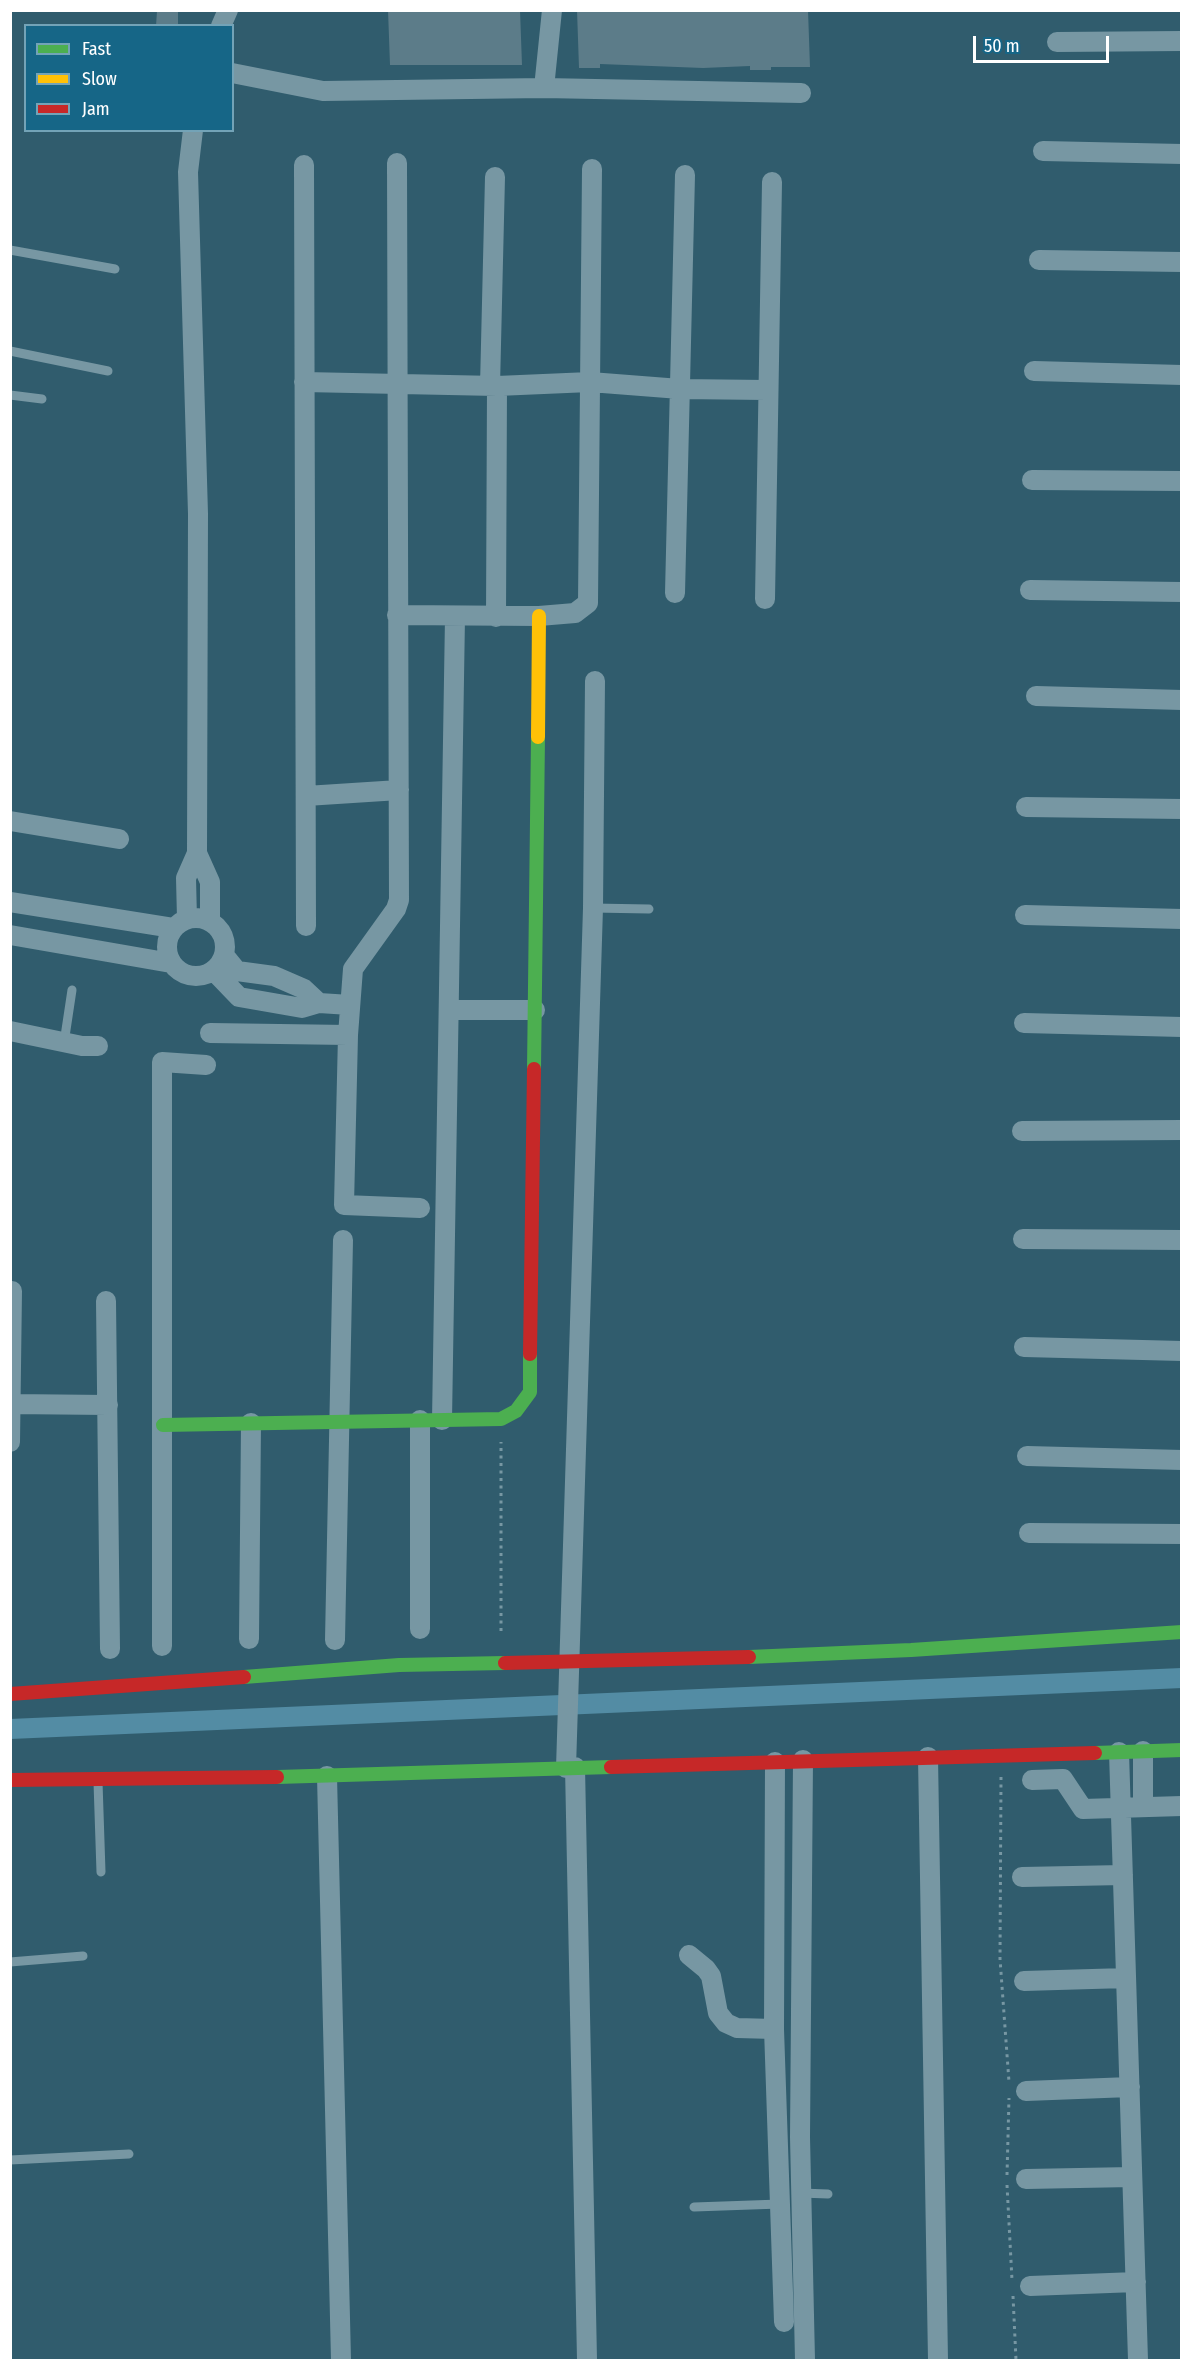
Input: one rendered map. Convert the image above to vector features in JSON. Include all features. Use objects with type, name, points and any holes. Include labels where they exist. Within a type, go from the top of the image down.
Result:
[{"type":"street","points":[[222,24],[228,10]]},
{"type":"street","points":[[544,88],[552,10]]},
{"type":"street","points":[[1057,42],[1182,41]]},
{"type":"street","points":[[234,73],[323,91],[544,88],[801,93]]},
{"type":"street","points":[[171,963],[166,944],[180,923],[186,878],[196,853],[198,514],[188,172],[193,132]]},
{"type":"street","points":[[1043,151],[1182,154]]},
{"type":"street","points":[[397,163],[399,790],[396,909],[353,969],[348,1035],[344,1205],[420,1208]]},
{"type":"street","points":[[304,165],[306,926]]},
{"type":"street","points":[[397,615],[539,616],[575,613],[588,603],[592,169]]},
{"type":"street","points":[[675,593],[685,175]]},
{"type":"street","points":[[495,177],[496,617]]},
{"type":"street","points":[[765,599],[766,390],[772,183]]},
{"type":"street","points":[[1039,260],[1182,262]]},
{"type":"street","points":[[1034,370],[1182,375]]},
{"type":"street","points":[[304,382],[494,386],[591,382],[680,389],[766,390]]},
{"type":"street","points":[[1032,480],[1182,481]]},
{"type":"street","points":[[1030,590],[1182,592]]},
{"type":"street","points":[[164,1425],[501,1419],[516,1411],[531,1392],[539,616]]},
{"type":"street","points":[[442,1420],[455,617]]},
{"type":"street","points":[[587,2361],[568,1669],[593,908],[595,681]]},
{"type":"street","points":[[1036,696],[1182,700]]},
{"type":"street","points":[[306,796],[399,790]]},
{"type":"street","points":[[1026,807],[1182,809]]},
{"type":"street","points":[[10,822],[119,839]]},
{"type":"street","points":[[196,853],[210,882],[210,921]]},
{"type":"street","points":[[10,902],[180,923],[196,917],[210,921],[222,933],[226,945],[219,963],[206,975],[188,976],[171,963],[10,935]]},
{"type":"street","points":[[1025,915],[1182,919]]},
{"type":"street","points":[[219,963],[239,997],[302,1008],[319,1003],[350,1005]]},
{"type":"street","points":[[219,963],[237,972],[274,976],[304,989],[319,1003]]},
{"type":"street","points":[[449,1010],[535,1011]]},
{"type":"street","points":[[1024,1023],[1182,1027]]},
{"type":"street","points":[[10,1031],[64,1043],[98,1046]]},
{"type":"street","points":[[210,1033],[348,1035]]},
{"type":"street","points":[[162,1646],[164,1425],[162,1062],[206,1065]]},
{"type":"street","points":[[1022,1131],[1182,1130]]},
{"type":"street","points":[[1023,1239],[1182,1239]]},
{"type":"street","points":[[335,1640],[343,1240]]},
{"type":"street","points":[[10,1442],[12,1291]]},
{"type":"street","points":[[106,1301],[110,1649]]},
{"type":"street","points":[[1024,1347],[1182,1351]]},
{"type":"street","points":[[11,1404],[108,1405]]},
{"type":"street","points":[[420,1420],[420,1629]]},
{"type":"street","points":[[249,1640],[251,1423]]},
{"type":"street","points":[[1027,1456],[1182,1460]]},
{"type":"street","points":[[1029,1533],[1182,1534]]},
{"type":"street","points":[[10,1694],[399,1665],[568,1669],[1182,1632]]},
{"type":"street","points":[[10,1780],[327,1776],[569,1762],[775,1762],[1182,1750]]},
{"type":"street","points":[[1143,1751],[1143,1806]]},
{"type":"street","points":[[1119,1752],[1138,2361]]},
{"type":"street","points":[[928,1757],[938,2361]]},
{"type":"street","points":[[803,1760],[801,2193],[805,2361]]},
{"type":"street","points":[[775,1762],[774,2029],[784,2322]]},
{"type":"street","points":[[327,1776],[341,2361]]},
{"type":"street","points":[[1032,1780],[1063,1779],[1083,1809],[1182,1806]]},
{"type":"street","points":[[1022,1878],[1123,1875]]},
{"type":"street","points":[[689,1955],[711,1976],[718,2013],[726,2023],[737,2028],[774,2029]]},
{"type":"street","points":[[1024,1981],[1126,1978]]},
{"type":"street","points":[[1026,2091],[1130,2087]]},
{"type":"street","points":[[1026,2180],[1132,2177]]},
{"type":"street","points":[[1030,2286],[1136,2282]]},
{"type":"lane","points":[[10,250],[115,269]]},
{"type":"lane","points":[[10,351],[108,371]]},
{"type":"lane","points":[[10,394],[42,399]]},
{"type":"lane","points":[[593,908],[649,909]]},
{"type":"lane","points":[[64,1043],[72,990]]},
{"type":"lane","points":[[98,1779],[101,1872]]},
{"type":"lane","points":[[10,1962],[83,1956]]},
{"type":"lane","points":[[10,2160],[129,2154]]},
{"type":"lane","points":[[801,2193],[828,2194]]},
{"type":"lane","points":[[694,2207],[780,2204]]},
{"type":"path","points":[[501,1419],[501,1631]]},
{"type":"path","points":[[1002,1754],[1000,1948],[1009,2089],[1007,2192],[1016,2361]]},
{"type":"building","points":[[388,10],[520,10],[522,65],[390,65]]},
{"type":"building","points":[[577,10],[808,10],[810,67],[771,67],[771,70],[750,70],[750,66],[703,68],[600,64],[600,68],[579,68]]},
{"type":"building","points":[[157,11],[178,12],[178,24],[156,24]]},
{"type":"waterway","points":[[10,1729],[1182,1678]]},
{"type":"traffic: fast","points":[[534,1069],[538,737]]},
{"type":"traffic: fast","points":[[163,1425],[501,1419],[516,1411],[530,1392],[530,1354]]},
{"type":"traffic: fast","points":[[749,1657],[911,1650],[1182,1632]]},
{"type":"traffic: fast","points":[[244,1677],[399,1665],[505,1663]]},
{"type":"traffic: fast","points":[[1095,1753],[1182,1750]]},
{"type":"traffic: fast","points":[[277,1777],[611,1767]]},
{"type":"traffic: slow","points":[[538,737],[539,616]]},
{"type":"traffic: jam","points":[[530,1354],[534,1069]]},
{"type":"traffic: jam","points":[[505,1663],[749,1657]]},
{"type":"traffic: jam","points":[[10,1694],[244,1677]]},
{"type":"traffic: jam","points":[[611,1767],[1095,1753]]},
{"type":"traffic: jam","points":[[10,1780],[277,1777]]}]
